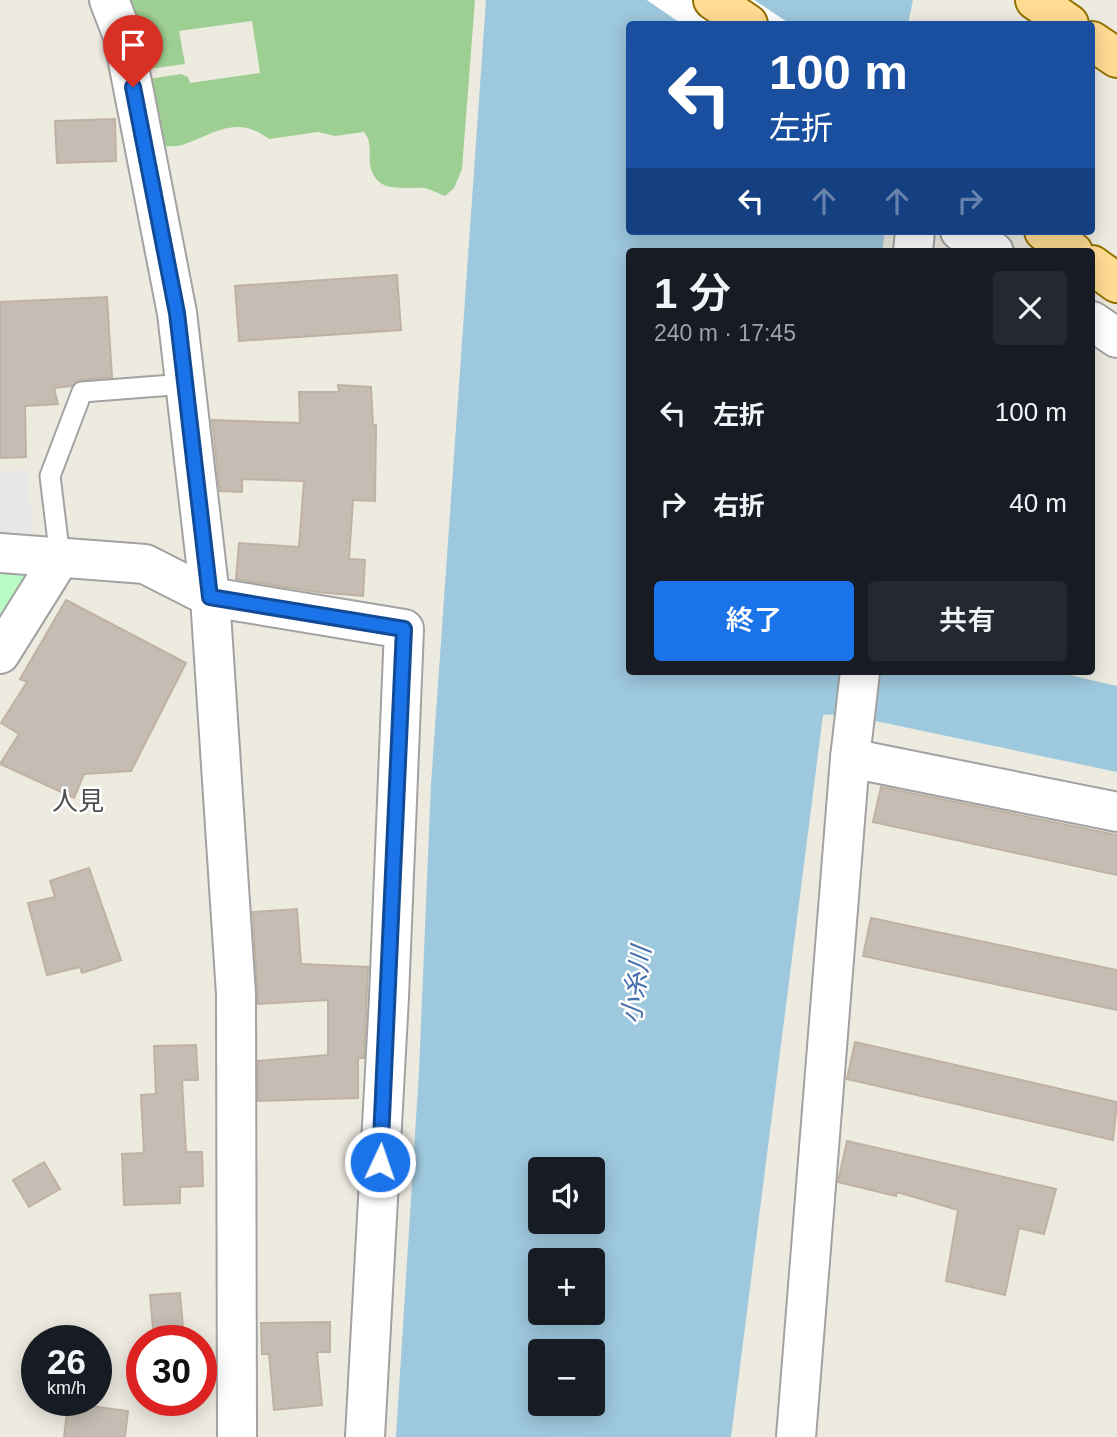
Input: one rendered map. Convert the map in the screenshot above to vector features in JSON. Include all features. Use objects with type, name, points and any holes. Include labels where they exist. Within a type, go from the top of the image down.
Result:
[{"type":"main road","points":[[713,0],[744,21]]},
{"type":"main road","points":[[1035,0],[1065,21]]},
{"type":"main road","points":[[1095,42],[1117,58]]},
{"type":"main road","points":[[1050,235],[1067,248]]},
{"type":"main road","points":[[1095,267],[1117,283]]},
{"type":"street","points":[[109,0],[123,36],[177,313],[210,597],[236,994],[237,1437]]},
{"type":"street","points":[[966,235],[988,248]]},
{"type":"street","points":[[1095,323],[1117,338]]},
{"type":"street","points":[[0,553],[145,564],[210,597],[404,629],[389,997],[365,1437]]},
{"type":"street","points":[[0,654],[60,558]]},
{"type":"street","points":[[796,1437],[851,745],[860,675]]},
{"type":"street","points":[[851,745],[1117,812]]},
{"type":"lane","points":[[60,558],[50,477],[82,392],[185,384]]},
{"type":"green space","points":[[124,0],[475,0],[462,169],[454,188],[445,196],[424,188],[394,188],[380,183],[371,169],[370,146],[364,132],[335,136],[318,132],[269,139],[246,128],[236,127],[226,128],[182,145],[160,146],[148,79],[181,74],[188,77],[190,83],[260,73],[252,21],[179,31],[185,64],[141,70]]},
{"type":"green space","points":[[0,566],[20,569],[28,578],[0,620]]},
{"type":"shaded area","points":[[27,470],[34,544],[0,542],[0,472]]},
{"type":"water","name":"小糸川","points":[[486,0],[647,0],[678,21],[626,21],[626,235],[884,235],[883,248],[626,248],[626,675],[849,675],[844,714],[823,715],[731,1437],[396,1437],[419,1071],[431,784]]},
{"type":"water","points":[[754,0],[913,0],[909,21],[786,21]]},
{"type":"water","points":[[873,675],[1069,675],[1117,686],[1117,772],[866,719]]},
{"type":"pier","points":[[647,0],[754,0],[786,21],[678,21]]},
{"type":"building","points":[[115,119],[116,161],[57,163],[55,121]]},
{"type":"building","points":[[397,275],[401,330],[239,341],[235,286]]},
{"type":"building","points":[[107,297],[112,377],[81,380],[72,386],[54,388],[58,404],[25,406],[26,457],[0,458],[0,302]]},
{"type":"building","points":[[338,385],[371,387],[373,425],[376,425],[375,501],[353,500],[349,559],[365,560],[363,596],[317,592],[236,579],[239,543],[299,547],[304,481],[242,479],[242,492],[220,491],[212,420],[300,423],[299,392],[339,392]]},
{"type":"building","points":[[66,600],[186,663],[131,771],[84,774],[74,798],[0,764],[19,734],[1,723],[27,682],[20,679]]},
{"type":"building","points":[[881,787],[1117,835],[1117,875],[873,822]]},
{"type":"building","points":[[89,868],[121,960],[82,973],[80,967],[47,975],[28,903],[55,897],[50,881]]},
{"type":"building","points":[[297,909],[301,964],[368,967],[364,1058],[358,1058],[358,1098],[258,1101],[258,1061],[328,1055],[328,1000],[258,1004],[253,912]]},
{"type":"building","points":[[871,918],[1117,970],[1117,1010],[863,956]]},
{"type":"building","points":[[855,1042],[1117,1102],[1113,1140],[847,1079]]},
{"type":"building","points":[[196,1045],[198,1080],[182,1080],[186,1152],[202,1152],[203,1186],[180,1187],[180,1203],[124,1205],[122,1154],[144,1153],[141,1095],[156,1094],[154,1046]]},
{"type":"building","points":[[847,1141],[1056,1189],[1044,1234],[1019,1228],[1005,1295],[946,1281],[958,1210],[897,1192],[896,1196],[838,1182]]},
{"type":"building","points":[[44,1162],[60,1189],[29,1207],[13,1180]]},
{"type":"building","points":[[180,1293],[183,1325],[153,1325],[150,1295]]},
{"type":"building","points":[[330,1322],[330,1352],[317,1352],[322,1405],[274,1410],[269,1354],[262,1354],[261,1323]]},
{"type":"building","points":[[112,1409],[126,1411],[125,1437],[64,1437],[66,1416],[112,1416]]},
{"type":"district","name":"人見","points":[[78,801]]},
{"type":"route","points":[[133,87],[177,313],[210,597],[404,629],[380,1162]]}]
